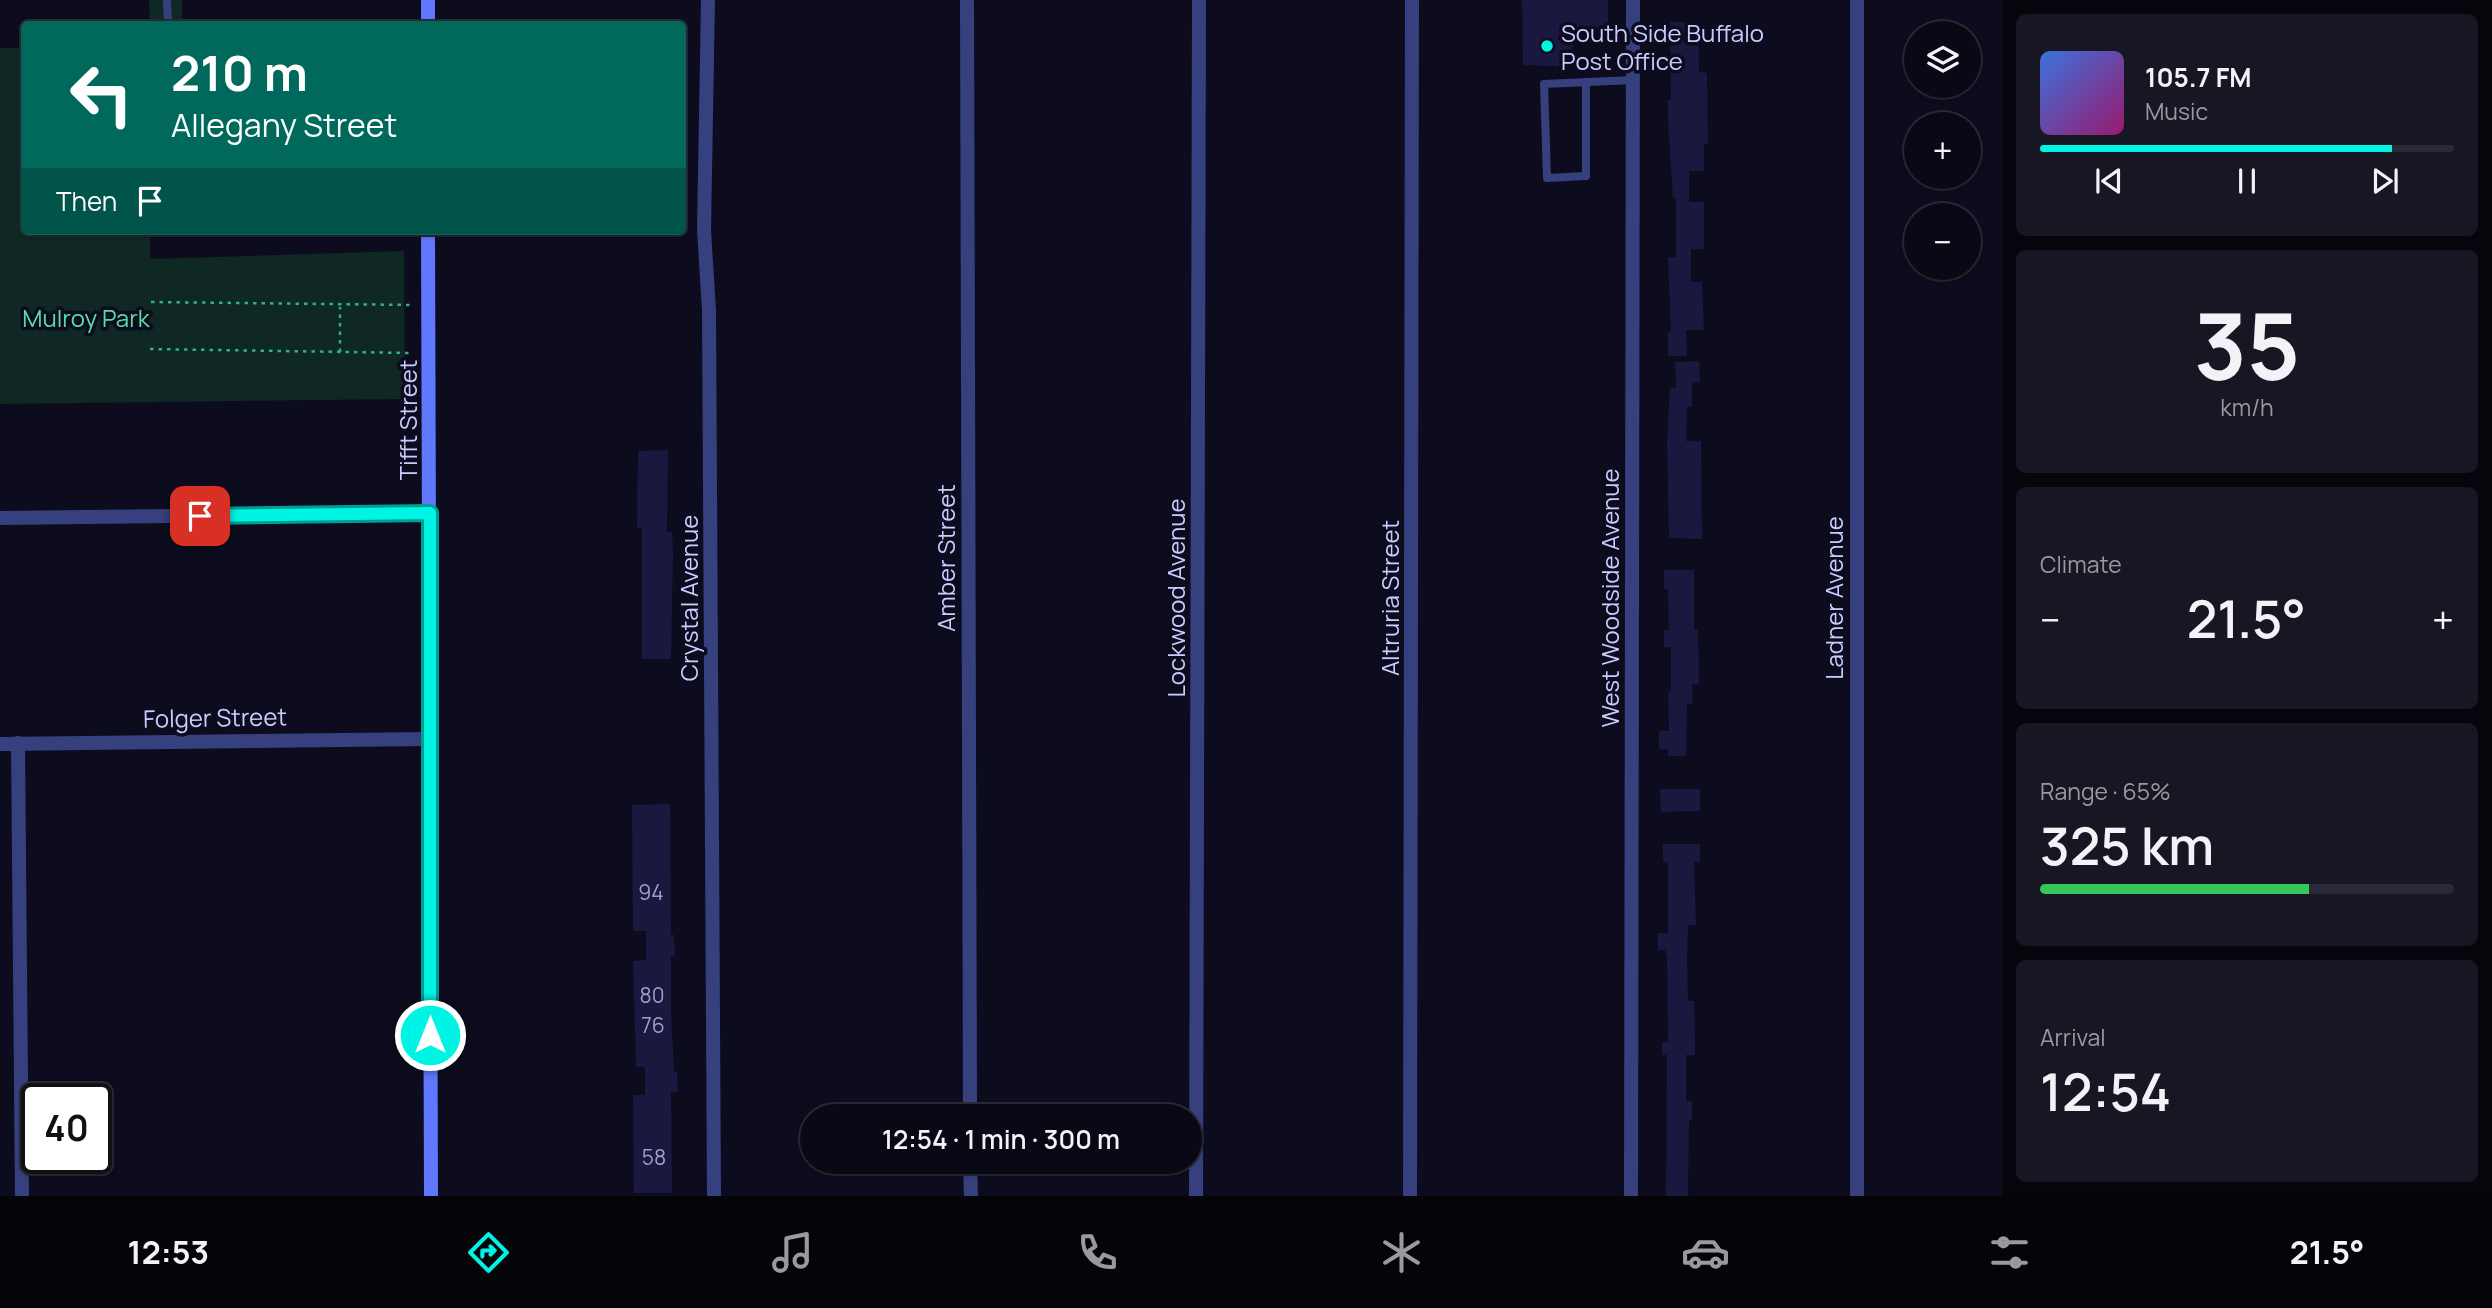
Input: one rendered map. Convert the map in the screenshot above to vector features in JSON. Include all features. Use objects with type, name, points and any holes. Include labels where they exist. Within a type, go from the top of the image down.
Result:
[{"type":"street","points":[[428,0],[428,21]]},
{"type":"street","name":"Crystal Avenue","points":[[708,0],[705,230],[709,311],[714,1196]]},
{"type":"street","name":"Amber Street","points":[[967,0],[970,1104]]},
{"type":"street","name":"Lockwood Avenue","points":[[1196,1196],[1199,0]]},
{"type":"street","name":"Altruria Street","points":[[1410,1196],[1412,0]]},
{"type":"street","name":"West Woodside Avenue","points":[[1631,1196],[1633,0]]},
{"type":"street","name":"Ladner Avenue","points":[[1857,0],[1857,1196]]},
{"type":"street","name":"Tifft Street","points":[[428,235],[431,1196]]},
{"type":"street","points":[[0,518],[430,513]]},
{"type":"street","name":"Folger Street","points":[[0,744],[430,739]]},
{"type":"street","points":[[18,743],[22,1196]]},
{"type":"street","points":[[970,1174],[971,1196]]},
{"type":"lane","points":[[167,0],[168,21]]},
{"type":"lane","points":[[1586,82],[1587,176],[1547,178],[1544,84],[1586,82],[1633,80]]},
{"type":"path","points":[[151,302],[412,305]]},
{"type":"path","points":[[340,305],[340,352]]},
{"type":"path","points":[[150,349],[413,353]]},
{"type":"green space","points":[[149,0],[182,0],[182,21],[150,21]]},
{"type":"green space","name":"Mulroy Park","points":[[0,48],[21,48],[21,235],[150,235],[150,259],[404,251],[405,399],[0,404]]},
{"type":"building","name":"South Side Buffalo Post Office","points":[[1522,0],[1608,0],[1608,27],[1572,28],[1573,67],[1523,65]]},
{"type":"building","points":[[1670,22],[1698,22],[1699,72],[1707,73],[1708,144],[1704,144],[1704,171],[1689,171],[1689,202],[1704,202],[1704,249],[1691,249],[1691,282],[1702,282],[1704,330],[1686,330],[1687,356],[1668,356],[1668,332],[1671,332],[1668,257],[1676,257],[1676,198],[1673,199],[1668,120],[1668,100],[1671,100]]},
{"type":"building","points":[[1699,361],[1700,382],[1692,382],[1692,407],[1687,407],[1686,441],[1701,441],[1702,539],[1669,538],[1667,442],[1670,388],[1676,388],[1675,362]]},
{"type":"building","points":[[668,450],[667,532],[672,532],[673,553],[671,659],[642,659],[642,528],[637,528],[638,451]]},
{"type":"building","points":[[1664,570],[1694,570],[1694,630],[1698,630],[1699,684],[1692,684],[1693,703],[1687,704],[1686,756],[1668,756],[1668,749],[1659,749],[1659,731],[1669,731],[1668,691],[1671,691],[1671,647],[1664,647],[1664,630],[1669,630],[1668,589],[1664,589]]},
{"type":"building","points":[[1660,789],[1700,789],[1700,811],[1661,812]]},
{"type":"building","points":[[670,804],[671,935],[674,935],[675,956],[671,956],[671,1014],[674,1072],[677,1072],[678,1092],[671,1092],[672,1193],[634,1193],[633,1095],[645,1095],[645,1067],[636,1067],[633,961],[646,960],[646,931],[633,931],[632,805]]},
{"type":"building","points":[[1663,844],[1700,844],[1700,862],[1694,862],[1696,925],[1688,925],[1688,1001],[1694,1001],[1695,1055],[1686,1055],[1686,1101],[1692,1101],[1692,1120],[1689,1120],[1688,1196],[1666,1196],[1667,1055],[1662,1055],[1662,1042],[1668,1042],[1667,957],[1665,950],[1658,950],[1658,933],[1668,933],[1668,862],[1663,862]]},
{"type":"place","name":"South Side Buffalo Post Office","points":[[1547,46]]},
{"type":"route","points":[[200,516],[430,513],[430,1035]]}]
